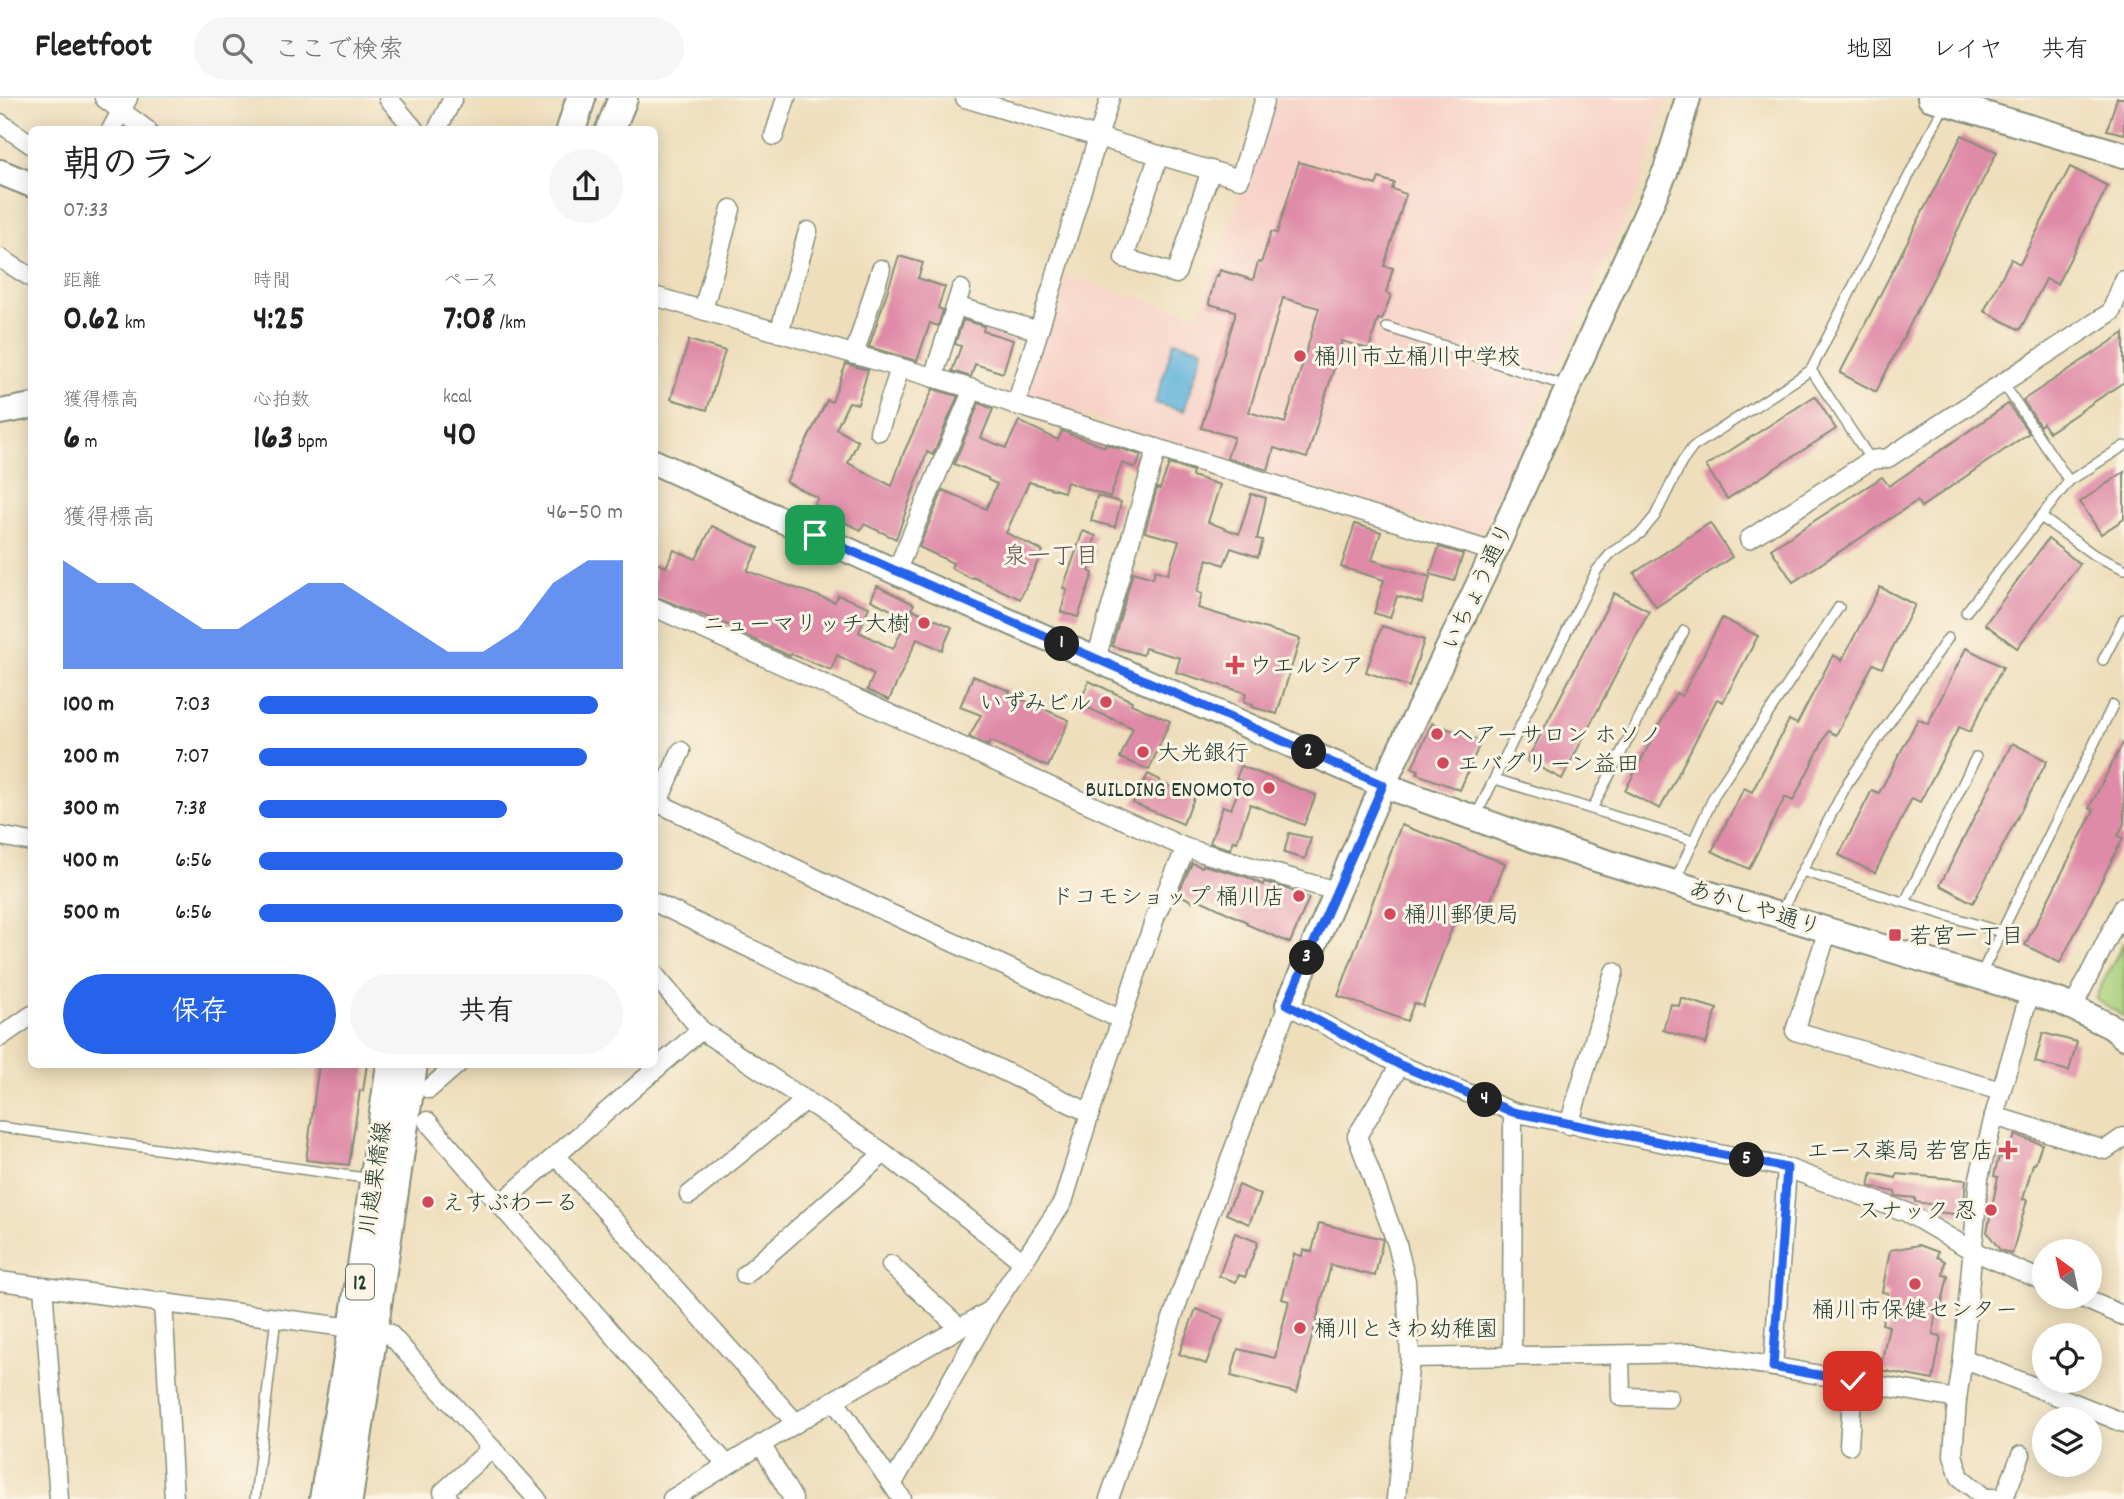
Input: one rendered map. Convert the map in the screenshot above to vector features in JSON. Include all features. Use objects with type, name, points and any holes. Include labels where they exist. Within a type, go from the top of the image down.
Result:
[{"type":"main road","points":[[563,126],[568,98]]},
{"type":"main road","points":[[572,126],[581,98]]},
{"type":"main road","points":[[600,126],[608,98]]},
{"type":"main road","points":[[612,126],[623,98]]},
{"type":"main road","name":"川越栗橋線","points":[[348,1499],[373,1179],[390,1068]]},
{"type":"main road","name":"川越栗橋線","points":[[324,1499],[363,1330],[412,1068]]},
{"type":"street","points":[[104,98],[125,104],[144,126]]},
{"type":"street","points":[[388,98],[412,126]]},
{"type":"street","points":[[439,126],[453,98]]},
{"type":"street","points":[[774,136],[786,98]]},
{"type":"street","points":[[1016,405],[1110,98]]},
{"type":"street","points":[[969,99],[1240,179],[1265,98]]},
{"type":"street","name":"いちょう通り","points":[[1287,1004],[1383,785],[1494,552],[1666,170],[1688,98]]},
{"type":"street","points":[[1938,100],[2124,155]]},
{"type":"street","points":[[113,126],[125,104]]},
{"type":"street","points":[[0,123],[28,142]]},
{"type":"street","points":[[1159,155],[1124,258],[1176,274],[1210,170]]},
{"type":"street","points":[[0,172],[28,183]]},
{"type":"street","points":[[703,310],[731,209]]},
{"type":"street","points":[[779,333],[808,231]]},
{"type":"street","points":[[0,258],[28,276]]},
{"type":"street","points":[[854,355],[881,269]]},
{"type":"street","points":[[1749,539],[1871,460],[1888,458],[2111,312],[2124,280]]},
{"type":"street","points":[[658,298],[973,389],[1016,405],[1494,552]]},
{"type":"street","points":[[933,378],[958,298],[1039,331]]},
{"type":"street","points":[[879,431],[900,369]]},
{"type":"street","points":[[896,572],[973,389]]},
{"type":"street","points":[[0,412],[28,407]]},
{"type":"street","points":[[1096,659],[1157,448]]},
{"type":"street","name":"あかしや通り","points":[[658,464],[896,572],[1383,785],[1538,841],[2030,992],[2073,1007],[2112,1027],[2124,1037]]},
{"type":"street","points":[[658,609],[1186,848],[1336,891]]},
{"type":"street","points":[[658,798],[681,751]]},
{"type":"street","points":[[658,803],[1120,1019]]},
{"type":"street","points":[[0,836],[28,841]]},
{"type":"street","points":[[834,1400],[897,1491],[991,1310],[1021,1261],[1063,1202],[1120,1019],[1156,915],[1186,848]]},
{"type":"street","points":[[658,904],[1090,1113]]},
{"type":"street","points":[[2073,1007],[2124,906]]},
{"type":"street","points":[[1828,930],[1796,1031],[2001,1091]]},
{"type":"street","points":[[1569,1125],[1614,972]]},
{"type":"street","points":[[658,979],[701,1030],[884,1153],[1021,1261]]},
{"type":"street","points":[[2021,1455],[2004,1498],[1986,1499],[1960,1477],[1953,1455],[1979,1178],[2030,992]]},
{"type":"street","points":[[1109,1499],[1197,1247],[1287,1004],[1400,1065],[1513,1112],[1787,1168],[1906,1212],[1973,1251],[2032,1277]]},
{"type":"street","points":[[0,1037],[28,1018]]},
{"type":"street","points":[[658,1067],[701,1030]]},
{"type":"street","points":[[1396,1499],[1410,1358],[1406,1282],[1397,1244],[1357,1136],[1400,1065]]},
{"type":"street","points":[[429,1089],[453,1068]]},
{"type":"street","points":[[500,1204],[657,1068]]},
{"type":"street","points":[[689,1195],[806,1100]]},
{"type":"street","points":[[1512,1357],[1513,1112]]},
{"type":"street","points":[[1994,1116],[2105,1150],[2124,1138]]},
{"type":"street","points":[[427,1121],[727,1465]]},
{"type":"street","points":[[745,1275],[884,1153]]},
{"type":"street","points":[[556,1156],[796,1423]]},
{"type":"street","points":[[1773,1367],[1787,1168]]},
{"type":"street","points":[[891,1265],[960,1328]]},
{"type":"street","points":[[0,1280],[389,1333],[537,1499]]},
{"type":"street","points":[[43,1286],[59,1499]]},
{"type":"street","points":[[163,1301],[174,1499]]},
{"type":"street","points":[[2102,1306],[2124,1315]]},
{"type":"street","points":[[672,1499],[698,1492],[727,1465],[991,1310]]},
{"type":"street","points":[[1410,1358],[1696,1353],[1957,1399]]},
{"type":"street","points":[[1620,1355],[1621,1397],[1669,1398]]},
{"type":"street","points":[[1963,1358],[2124,1423]]},
{"type":"street","points":[[1849,1445],[1853,1381]]},
{"type":"street","points":[[761,1444],[793,1499]]},
{"type":"street","points":[[449,1499],[443,1492],[492,1448]]},
{"type":"lane","points":[[1475,818],[1597,570],[1611,553],[1641,533],[1655,516],[1682,462],[1693,447],[1811,370],[1938,100]]},
{"type":"lane","points":[[1388,327],[1568,387]]},
{"type":"lane","points":[[1811,370],[1871,460]]},
{"type":"lane","points":[[2003,383],[2069,481]]},
{"type":"lane","points":[[1966,612],[2069,481],[2124,446]]},
{"type":"lane","points":[[2041,517],[2094,555],[2124,569]]},
{"type":"lane","points":[[1674,883],[1715,794],[1839,607]]},
{"type":"lane","points":[[2103,660],[2124,619]]},
{"type":"lane","points":[[1592,809],[1684,631]]},
{"type":"lane","points":[[1779,915],[1849,782],[1948,638]]},
{"type":"lane","points":[[1980,976],[2113,705]]},
{"type":"lane","points":[[1905,902],[1976,757]]},
{"type":"lane","points":[[1494,779],[1694,841]]},
{"type":"lane","points":[[1802,870],[2001,932]]},
{"type":"lane","points":[[0,1127],[373,1179]]},
{"type":"lane","points":[[255,1499],[276,1317]]},
{"type":"shaded area","name":"桶川市立桶川中学校","points":[[1272,98],[1666,98],[1642,182],[1484,528],[1471,535],[1026,398],[1060,275],[1199,315]]},
{"type":"green space","points":[[2124,942],[2124,1017],[2095,998]]},
{"type":"water","points":[[1174,341],[1203,349],[1184,411],[1155,403]]},
{"type":"building","points":[[2117,98],[2124,98],[2124,134],[2107,130]]},
{"type":"building","points":[[1962,135],[1997,152],[1876,392],[1840,373]]},
{"type":"building","points":[[1299,162],[1376,185],[1379,178],[1394,183],[1392,189],[1406,194],[1384,266],[1393,268],[1386,293],[1391,295],[1382,320],[1378,319],[1369,349],[1342,341],[1307,458],[1274,448],[1268,470],[1227,458],[1234,437],[1201,428],[1235,316],[1235,311],[1209,304],[1216,275],[1218,276],[1220,270],[1253,280],[1271,232],[1277,233]],"holes":[[[1283,298],[1319,308],[1285,423],[1249,412]]]},
{"type":"building","points":[[2070,167],[2108,186],[2057,284],[2046,279],[2020,330],[1984,311],[2011,259],[2020,264]]},
{"type":"building","points":[[899,256],[923,263],[918,278],[945,287],[938,308],[943,310],[938,326],[930,323],[917,361],[869,347]]},
{"type":"building","points":[[963,320],[984,326],[983,331],[1013,340],[1003,373],[975,364],[971,377],[952,371],[961,346],[955,344]]},
{"type":"building","points":[[2124,333],[2124,382],[2049,432],[2043,423],[2040,426],[2023,400]]},
{"type":"building","points":[[689,340],[725,351],[707,410],[671,399]]},
{"type":"building","points":[[846,364],[868,370],[858,404],[849,402],[836,429],[858,441],[848,463],[892,486],[904,452],[933,389],[958,396],[933,455],[927,452],[896,539],[864,524],[861,530],[848,524],[814,504],[818,498],[786,482],[827,400],[832,402]]},
{"type":"building","points":[[1815,396],[1836,429],[1727,499],[1706,466]]},
{"type":"building","points":[[979,403],[993,409],[981,438],[1006,448],[1019,421],[1058,440],[1062,431],[1105,447],[1105,444],[1141,455],[1136,468],[1122,463],[1110,497],[1067,482],[1064,492],[1029,482],[1006,533],[1043,551],[1020,599],[973,577],[972,579],[951,568],[953,563],[919,547],[943,490],[986,509],[997,484],[954,464]]},
{"type":"building","points":[[2008,404],[2029,433],[1921,507],[1917,501],[1793,582],[1771,549],[1882,477],[1889,486]]},
{"type":"building","points":[[1169,464],[1193,471],[1192,476],[1220,485],[1208,522],[1239,534],[1251,494],[1266,498],[1257,539],[1263,540],[1258,557],[1231,548],[1224,565],[1208,559],[1197,592],[1202,594],[1198,608],[1300,639],[1277,714],[1244,702],[1246,693],[1176,672],[1180,658],[1145,648],[1143,655],[1112,646],[1133,572],[1153,578],[1155,570],[1168,574],[1179,541],[1145,532],[1157,488],[1160,489]]},
{"type":"building","points":[[2124,472],[2124,519],[2101,534],[2080,502]]},
{"type":"building","points":[[1097,496],[1121,502],[1115,527],[1091,521]]},
{"type":"building","points":[[1710,523],[1732,557],[1656,607],[1634,573]]},
{"type":"building","points":[[1355,524],[1381,532],[1372,560],[1430,577],[1422,603],[1397,596],[1390,618],[1374,613],[1384,580],[1341,567]]},
{"type":"building","points":[[712,526],[759,548],[747,571],[835,602],[838,595],[869,607],[859,632],[893,649],[912,609],[952,627],[942,650],[917,639],[889,700],[867,690],[874,674],[837,655],[831,670],[791,654],[790,656],[742,634],[743,631],[658,598],[658,564],[666,567],[674,550],[696,559]]},
{"type":"building","points":[[1083,531],[1096,536],[1092,548],[1096,550],[1089,571],[1093,573],[1078,617],[1061,612],[1067,589],[1063,588]]},
{"type":"building","points":[[2048,539],[2080,564],[2017,648],[1985,624]]},
{"type":"building","points":[[1439,547],[1463,554],[1454,581],[1430,574]]},
{"type":"building","points":[[877,586],[914,604],[907,618],[871,600]]},
{"type":"building","points":[[1880,587],[1915,605],[1882,668],[1873,664],[1836,735],[1828,731],[1793,801],[1785,797],[1749,869],[1712,851],[1744,788],[1752,792],[1789,720],[1797,724],[1833,655],[1842,660]]},
{"type":"building","points":[[1614,593],[1649,611],[1562,779],[1527,761]]},
{"type":"building","points":[[1722,618],[1758,636],[1723,702],[1717,699],[1660,809],[1625,791],[1676,693],[1682,696]]},
{"type":"building","points":[[1382,626],[1424,640],[1409,687],[1366,672]]},
{"type":"building","points":[[1966,648],[2003,667],[1970,732],[1959,727],[1920,802],[1912,798],[1875,873],[1839,855],[1872,790],[1879,793],[1918,719],[1928,724]]},
{"type":"building","points":[[973,676],[1069,720],[1048,767],[990,741],[988,746],[969,737],[981,715],[960,707]]},
{"type":"building","points":[[1089,681],[1170,721],[1149,770],[1120,758],[1133,728],[1079,704]]},
{"type":"building","name":"エバグリーン益田","points":[[1432,723],[1481,741],[1460,790],[1417,774],[1419,770],[1412,768]]},
{"type":"building","points":[[2124,741],[2124,824],[2118,836],[2123,838],[2060,963],[2025,945],[2094,810],[2089,808]]},
{"type":"building","points":[[2012,743],[2047,761],[1973,903],[1940,885]]},
{"type":"building","name":"BUILDING ENOMOTO","points":[[1241,766],[1316,795],[1304,825],[1250,804],[1237,842],[1233,841],[1230,849],[1210,843],[1223,806],[1231,809],[1242,781],[1236,779]]},
{"type":"building","points":[[1148,774],[1160,780],[1159,782],[1195,796],[1183,824],[1133,803]]},
{"type":"building","points":[[1401,825],[1505,863],[1483,921],[1458,912],[1423,1006],[1414,1003],[1407,1021],[1338,996]]},
{"type":"building","points":[[1289,833],[1311,838],[1305,859],[1284,853]]},
{"type":"building","points":[[1192,863],[1247,877],[1263,885],[1264,882],[1285,888],[1309,898],[1290,943],[1196,898],[1194,902],[1178,894]]},
{"type":"building","points":[[1681,998],[1717,1009],[1706,1044],[1663,1030],[1671,1004],[1679,1006]]},
{"type":"building","points":[[2043,1033],[2077,1042],[2069,1071],[2035,1062]]},
{"type":"building","points":[[318,1068],[366,1068],[363,1091],[360,1090],[349,1165],[306,1160]]},
{"type":"building","points":[[2015,1135],[2042,1144],[2023,1199],[2027,1200],[2012,1254],[2000,1250],[1987,1232],[1998,1177],[1994,1176],[1999,1157],[2007,1159]]},
{"type":"building","points":[[1872,1173],[1896,1178],[1897,1174],[1966,1180],[1963,1215],[1937,1212],[1937,1205],[1915,1202],[1915,1198],[1896,1196],[1895,1192],[1869,1186]]},
{"type":"building","points":[[1239,1185],[1261,1195],[1249,1224],[1226,1214]]},
{"type":"building","points":[[1319,1223],[1383,1239],[1375,1276],[1331,1265],[1297,1393],[1231,1376],[1238,1349],[1275,1358],[1289,1301],[1282,1299],[1294,1254],[1302,1256],[1303,1250],[1312,1252]]},
{"type":"building","points":[[1235,1233],[1258,1242],[1245,1277],[1239,1275],[1236,1282],[1219,1276]]},
{"type":"building","name":"桶川市保健センター","points":[[1919,1245],[1938,1252],[1937,1257],[1945,1261],[1943,1275],[1948,1276],[1942,1303],[1937,1302],[1933,1334],[1941,1336],[1933,1380],[1880,1370],[1889,1326],[1882,1324],[1888,1293],[1882,1292],[1890,1250]]},
{"type":"building","points":[[1196,1309],[1223,1319],[1206,1364],[1179,1354]]},
{"type":"place","name":"桶川市立桶川中学校","points":[[1300,356]]},
{"type":"place","name":"ニューマリッチ大樹","points":[[924,623]]},
{"type":"place","name":"ウエルシア","points":[[1235,665]]},
{"type":"place","name":"いずみビル","points":[[1106,702]]},
{"type":"place","name":"ヘアーサロン ホソノ","points":[[1437,734]]},
{"type":"place","name":"大光銀行","points":[[1143,752]]},
{"type":"place","name":"エバグリーン益田","points":[[1443,763]]},
{"type":"place","name":"BUILDING ENOMOTO","points":[[1269,788]]},
{"type":"place","name":"ドコモショップ 桶川店","points":[[1299,896]]},
{"type":"place","name":"桶川郵便局","points":[[1390,914]]},
{"type":"place","name":"若宮一丁目","points":[[1895,935]]},
{"type":"place","name":"エース薬局 若宮店","points":[[2008,1150]]},
{"type":"place","name":"えすぷわーる","points":[[428,1202]]},
{"type":"place","name":"スナック 忍","points":[[1991,1210]]},
{"type":"place","name":"桶川市保健センター","points":[[1915,1284]]},
{"type":"place","name":"桶川ときわ幼稚園","points":[[1300,1328]]},
{"type":"district","name":"泉一丁目","points":[[1051,555]]},
{"type":"route","points":[[815,535],[1383,785],[1287,1004],[1400,1065],[1513,1112],[1787,1168],[1773,1367],[1853,1381]]}]
